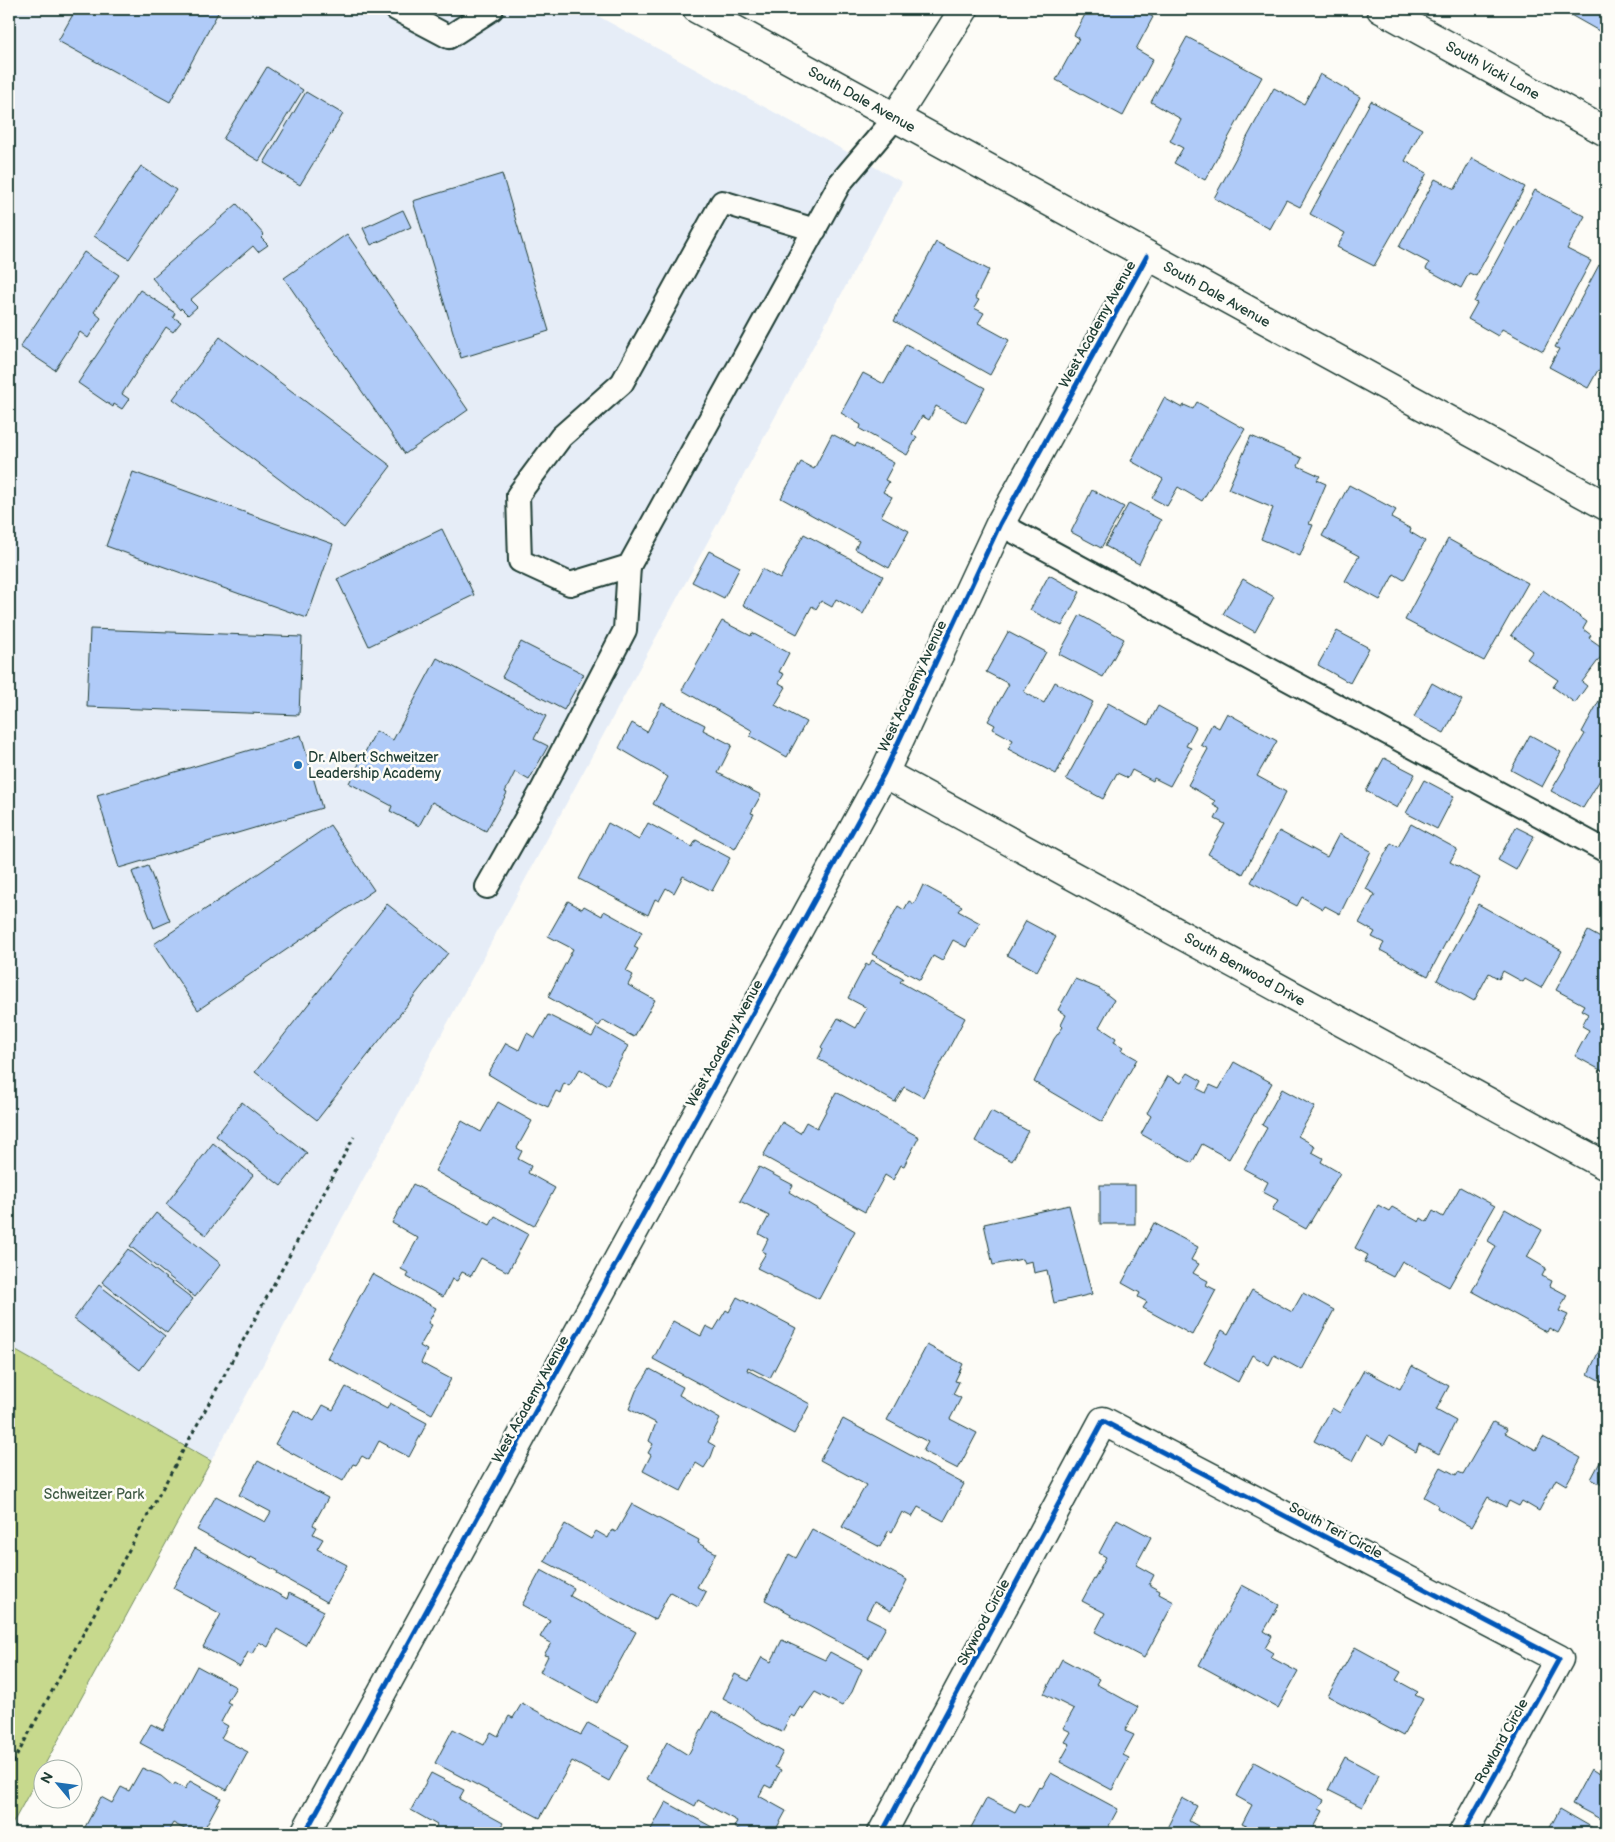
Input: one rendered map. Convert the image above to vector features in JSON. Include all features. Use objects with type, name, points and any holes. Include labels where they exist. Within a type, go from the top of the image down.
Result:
[{"type":"street","name":"South Dale Avenue","points":[[696,9],[1606,506]]},
{"type":"street","points":[[895,118],[964,9]]},
{"type":"street","name":"South Vicki Lane","points":[[1381,9],[1606,132]]},
{"type":"street","name":"West Academy Avenue","points":[[305,1833],[884,773],[1000,524],[1147,256]]},
{"type":"street","name":"South Benwood Drive","points":[[884,773],[1606,1166]]},
{"type":"street","name":"South Teri Circle","points":[[1103,1421],[1559,1659]]},
{"type":"street","name":"Skywood Circle","points":[[882,1833],[1103,1421]]},
{"type":"street","name":"Rowland Circle","points":[[1464,1833],[1559,1659]]},
{"type":"lane","points":[[396,9],[448,37],[492,9]]},
{"type":"lane","points":[[487,887],[542,790],[625,630],[629,566],[840,183],[895,118]]},
{"type":"lane","points":[[629,566],[570,584],[520,561],[518,495],[561,437],[622,383],[722,202],[815,230]]},
{"type":"lane","points":[[1000,524],[1606,851]]},
{"type":"path","points":[[9,1770],[354,1137]]},
{"type":"shaded area","name":"Dr. Albert Schweitzer Leadership Academy","points":[[9,9],[585,9],[902,182],[211,1461],[9,1347]]},
{"type":"green space","name":"Schweitzer Park","points":[[9,1347],[211,1461],[47,1760],[32,1760],[32,1788],[9,1830]]},
{"type":"building","points":[[76,9],[220,9],[170,102],[58,41]]},
{"type":"building","points":[[1088,9],[1137,9],[1153,17],[1136,49],[1153,59],[1123,116],[1056,80],[1079,38],[1074,35]]},
{"type":"building","points":[[1560,9],[1606,9],[1606,18],[1599,31]]},
{"type":"building","points":[[1187,37],[1262,77],[1205,180],[1174,163],[1183,148],[1170,141],[1181,119],[1151,102]]},
{"type":"building","points":[[267,67],[303,90],[259,161],[223,139]]},
{"type":"building","points":[[1320,74],[1360,97],[1300,207],[1286,200],[1270,229],[1214,198],[1274,88],[1304,104]]},
{"type":"building","points":[[306,92],[343,114],[300,185],[264,163]]},
{"type":"building","points":[[1371,101],[1422,129],[1405,161],[1427,173],[1374,266],[1337,247],[1345,233],[1310,214]]},
{"type":"building","points":[[1472,158],[1525,187],[1476,276],[1469,273],[1461,288],[1426,269],[1429,263],[1399,247],[1435,179],[1455,189]]},
{"type":"building","points":[[141,166],[176,190],[129,259],[94,236]]},
{"type":"building","points":[[502,174],[549,331],[461,358],[413,201]]},
{"type":"building","points":[[1535,190],[1585,216],[1567,249],[1591,261],[1543,351],[1502,329],[1498,336],[1468,319],[1477,303],[1474,302]]},
{"type":"building","points":[[237,204],[264,235],[261,238],[268,245],[258,252],[253,246],[190,300],[197,307],[188,315],[181,308],[180,310],[152,278]]},
{"type":"building","points":[[403,210],[411,227],[371,245],[363,228]]},
{"type":"building","points":[[347,234],[468,410],[405,454],[284,278]]},
{"type":"building","points":[[936,242],[989,270],[975,298],[979,300],[974,308],[984,313],[978,323],[1009,340],[990,375],[894,321]]},
{"type":"building","points":[[84,252],[119,275],[94,312],[101,318],[88,338],[80,332],[55,370],[20,347]]},
{"type":"building","points":[[1599,265],[1606,269],[1606,375],[1598,370],[1588,388],[1549,367],[1559,349],[1555,347]]},
{"type":"building","points":[[140,290],[175,313],[173,317],[181,322],[173,332],[166,327],[122,394],[129,399],[122,409],[114,404],[113,407],[78,383]]},
{"type":"building","points":[[220,337],[391,466],[344,528],[173,399]]},
{"type":"building","points":[[906,344],[985,388],[966,423],[936,406],[929,420],[922,416],[912,434],[917,437],[907,455],[860,429],[861,425],[841,413],[863,373],[884,384]]},
{"type":"building","points":[[1164,398],[1182,408],[1184,405],[1193,409],[1197,402],[1245,429],[1202,501],[1178,487],[1167,506],[1152,498],[1163,479],[1131,461]]},
{"type":"building","points":[[832,434],[855,446],[857,443],[894,463],[885,480],[889,482],[883,492],[892,497],[881,516],[909,531],[889,568],[855,549],[859,541],[781,498],[801,462],[814,469]]},
{"type":"building","points":[[1251,436],[1302,458],[1298,466],[1320,476],[1317,480],[1326,484],[1309,524],[1313,525],[1300,556],[1261,539],[1273,508],[1228,489]]},
{"type":"building","points":[[133,472],[333,544],[307,618],[106,546]]},
{"type":"building","points":[[1349,485],[1396,510],[1391,518],[1411,529],[1410,532],[1425,541],[1404,580],[1394,574],[1380,600],[1345,581],[1359,556],[1322,536]]},
{"type":"building","points":[[1092,490],[1124,507],[1101,548],[1071,532]]},
{"type":"building","points":[[1129,503],[1161,520],[1139,564],[1105,546]]},
{"type":"building","points":[[442,529],[474,595],[369,646],[337,579]]},
{"type":"building","points":[[804,534],[883,576],[863,614],[836,599],[832,607],[821,601],[816,609],[812,606],[797,634],[743,605],[762,569],[780,579]]},
{"type":"building","points":[[1448,539],[1528,583],[1484,661],[1405,620]]},
{"type":"building","points":[[709,551],[740,567],[724,598],[692,582]]},
{"type":"building","points":[[1049,575],[1080,592],[1062,626],[1030,610]]},
{"type":"building","points":[[1243,579],[1274,597],[1255,632],[1223,614]]},
{"type":"building","points":[[1543,590],[1587,622],[1583,629],[1591,635],[1589,638],[1606,650],[1582,682],[1587,686],[1575,703],[1553,687],[1558,680],[1527,659],[1533,651],[1511,635]]},
{"type":"building","points":[[1080,615],[1124,639],[1103,677],[1059,654]]},
{"type":"building","points":[[722,621],[751,636],[752,633],[789,653],[779,672],[784,674],[779,683],[786,687],[775,705],[806,722],[787,757],[750,736],[753,731],[682,690]]},
{"type":"building","points":[[90,629],[302,637],[299,715],[87,707]]},
{"type":"building","points":[[1337,631],[1369,648],[1350,683],[1318,665]]},
{"type":"building","points":[[1008,632],[1046,652],[1024,692],[1044,703],[1055,682],[1093,702],[1056,774],[1008,749],[1013,740],[993,729],[995,725],[988,721],[1009,684],[986,672]]},
{"type":"building","points":[[521,642],[584,674],[564,710],[502,677]]},
{"type":"building","points":[[437,658],[546,716],[534,739],[548,746],[529,780],[515,772],[505,792],[507,793],[486,831],[432,802],[419,826],[390,811],[392,806],[349,783],[376,731],[393,740]]},
{"type":"building","points":[[1432,683],[1462,700],[1444,733],[1414,717]]},
{"type":"building","points":[[1606,688],[1606,770],[1583,808],[1551,791],[1585,734],[1582,732]]},
{"type":"building","points":[[662,703],[705,725],[703,730],[732,745],[718,773],[761,795],[751,813],[754,814],[735,849],[653,804],[668,777],[619,748],[632,723],[647,732]]},
{"type":"building","points":[[1108,703],[1148,725],[1158,706],[1196,727],[1186,746],[1191,748],[1170,786],[1154,778],[1153,781],[1132,770],[1128,778],[1117,773],[1103,799],[1066,779]]},
{"type":"building","points":[[1227,713],[1277,741],[1257,776],[1286,792],[1243,874],[1208,854],[1225,824],[1215,819],[1220,809],[1213,805],[1215,801],[1188,785],[1208,749],[1201,745],[1212,724],[1219,728]]},
{"type":"building","points":[[301,735],[322,808],[119,868],[97,795]]},
{"type":"building","points":[[1530,735],[1561,752],[1542,787],[1511,770]]},
{"type":"building","points":[[1384,758],[1415,774],[1397,808],[1366,791]]},
{"type":"building","points":[[1424,780],[1454,796],[1437,829],[1406,813]]},
{"type":"building","points":[[608,823],[639,840],[648,823],[692,847],[696,840],[730,858],[712,891],[683,876],[674,893],[666,888],[659,901],[655,899],[648,915],[579,879]]},
{"type":"building","points":[[1411,824],[1457,849],[1450,862],[1480,878],[1428,976],[1380,950],[1384,943],[1372,937],[1375,932],[1359,923],[1375,894],[1366,889],[1391,843],[1398,847]]},
{"type":"building","points":[[330,825],[374,890],[198,1010],[154,944]]},
{"type":"building","points":[[1516,827],[1534,836],[1516,870],[1498,860]]},
{"type":"building","points":[[1279,831],[1327,857],[1339,834],[1371,851],[1340,914],[1325,906],[1323,909],[1302,897],[1297,906],[1251,882]]},
{"type":"building","points":[[148,866],[170,921],[154,928],[132,872]]},
{"type":"building","points":[[923,885],[962,906],[958,911],[980,923],[966,947],[953,940],[942,961],[933,956],[920,980],[872,954],[898,906],[904,910],[909,901],[914,904]]},
{"type":"building","points":[[568,901],[582,909],[584,906],[602,916],[604,911],[642,932],[634,947],[638,949],[626,971],[633,975],[628,985],[655,1000],[634,1037],[603,1020],[599,1026],[548,997],[573,949],[548,936]]},
{"type":"building","points":[[387,904],[448,953],[317,1120],[255,1072]]},
{"type":"building","points":[[1478,904],[1562,951],[1541,988],[1525,979],[1523,982],[1503,971],[1499,979],[1489,973],[1474,1001],[1437,980]]},
{"type":"building","points":[[1026,921],[1056,937],[1037,971],[1007,955]]},
{"type":"building","points":[[1588,931],[1606,941],[1606,1073],[1575,1056],[1589,1030],[1582,1026],[1588,1014],[1581,1010],[1584,1005],[1556,990]]},
{"type":"building","points":[[872,960],[903,978],[900,982],[965,1018],[923,1097],[904,1087],[895,1102],[818,1059],[823,1049],[821,1047],[838,1018],[856,1028],[867,1008],[848,998],[866,964],[869,966]]},
{"type":"building","points":[[1075,979],[1100,989],[1114,1000],[1099,1027],[1116,1038],[1114,1042],[1123,1047],[1121,1050],[1137,1059],[1102,1122],[1034,1082],[1054,1039],[1063,1027],[1061,1025],[1066,1015],[1058,1010]]},
{"type":"building","points":[[548,1015],[592,1037],[597,1028],[628,1046],[607,1085],[580,1069],[569,1086],[564,1083],[560,1093],[556,1091],[548,1107],[528,1098],[488,1074],[506,1043],[519,1050],[527,1033],[535,1038]]},
{"type":"building","points":[[1234,1062],[1272,1083],[1229,1159],[1202,1144],[1192,1163],[1141,1134],[1151,1116],[1147,1113],[1168,1076],[1181,1083],[1188,1073],[1202,1081],[1198,1089],[1206,1093],[1210,1085],[1219,1089]]},
{"type":"building","points":[[1282,1089],[1315,1107],[1298,1136],[1315,1146],[1312,1152],[1323,1158],[1321,1162],[1340,1173],[1306,1229],[1272,1210],[1278,1200],[1263,1192],[1268,1182],[1244,1169],[1267,1128],[1262,1125]]},
{"type":"building","points":[[836,1092],[919,1137],[904,1166],[901,1165],[893,1180],[885,1175],[865,1212],[763,1156],[782,1122],[800,1133],[806,1122],[817,1128]]},
{"type":"building","points":[[242,1102],[307,1153],[281,1186],[216,1136]]},
{"type":"building","points":[[498,1102],[532,1121],[517,1148],[522,1151],[518,1159],[531,1166],[528,1173],[555,1188],[534,1226],[435,1171],[462,1121],[481,1132]]},
{"type":"building","points":[[991,1111],[1028,1131],[1012,1161],[975,1141]]},
{"type":"building","points":[[213,1143],[253,1175],[206,1235],[166,1204]]},
{"type":"building","points":[[759,1167],[793,1185],[789,1192],[855,1231],[819,1299],[757,1268],[766,1253],[762,1251],[768,1239],[759,1234],[769,1216],[740,1201]]},
{"type":"building","points":[[413,1184],[490,1225],[495,1216],[528,1234],[508,1272],[481,1258],[471,1276],[462,1272],[457,1281],[452,1279],[443,1297],[407,1277],[409,1273],[401,1269],[418,1238],[392,1223]]},
{"type":"building","points":[[1100,1185],[1135,1185],[1135,1224],[1100,1224]]},
{"type":"building","points":[[1460,1187],[1495,1206],[1449,1287],[1402,1261],[1393,1277],[1364,1262],[1368,1255],[1355,1248],[1378,1205],[1389,1211],[1392,1207],[1419,1222],[1421,1218],[1427,1222],[1433,1211],[1443,1217]]},
{"type":"building","points":[[1069,1205],[1092,1294],[1054,1303],[1047,1270],[1034,1273],[1032,1261],[1024,1263],[1022,1259],[993,1265],[984,1224]]},
{"type":"building","points":[[1505,1209],[1542,1230],[1527,1257],[1546,1268],[1542,1276],[1552,1281],[1550,1286],[1567,1295],[1559,1311],[1568,1315],[1558,1333],[1549,1328],[1547,1332],[1472,1291],[1496,1246],[1488,1241]]},
{"type":"building","points":[[156,1213],[221,1264],[195,1297],[130,1246]]},
{"type":"building","points":[[1154,1223],[1198,1247],[1191,1260],[1199,1264],[1193,1273],[1208,1281],[1206,1285],[1216,1290],[1192,1335],[1143,1308],[1147,1302],[1138,1297],[1140,1293],[1122,1283]]},
{"type":"building","points":[[128,1249],[193,1299],[167,1333],[102,1282]]},
{"type":"building","points":[[372,1274],[436,1308],[428,1323],[432,1325],[420,1346],[427,1350],[421,1363],[451,1379],[432,1414],[327,1358]]},
{"type":"building","points":[[99,1285],[165,1336],[140,1370],[74,1319]]},
{"type":"building","points":[[1252,1290],[1292,1312],[1303,1293],[1334,1310],[1302,1370],[1274,1355],[1269,1365],[1252,1355],[1238,1382],[1204,1363],[1222,1330],[1228,1334]]},
{"type":"building","points":[[737,1297],[796,1328],[770,1378],[748,1367],[747,1370],[810,1404],[794,1434],[653,1359],[673,1321],[701,1336],[706,1326],[714,1330],[726,1310],[729,1312]]},
{"type":"building","points":[[1606,1336],[1606,1384],[1588,1374]]},
{"type":"building","points":[[927,1345],[963,1364],[955,1381],[959,1382],[953,1394],[961,1398],[950,1419],[977,1433],[958,1469],[923,1451],[928,1442],[887,1420]]},
{"type":"building","points":[[1412,1366],[1449,1386],[1436,1410],[1456,1421],[1439,1454],[1419,1444],[1416,1452],[1389,1436],[1384,1445],[1366,1435],[1352,1461],[1314,1441],[1332,1408],[1340,1413],[1364,1370],[1400,1389]]},
{"type":"building","points":[[650,1369],[683,1387],[679,1395],[720,1419],[708,1442],[715,1446],[711,1457],[704,1468],[696,1463],[681,1491],[643,1471],[651,1455],[648,1453],[653,1444],[649,1441],[656,1423],[629,1409],[636,1391]]},
{"type":"building","points":[[346,1387],[387,1409],[390,1403],[427,1423],[409,1457],[379,1441],[369,1460],[362,1456],[356,1465],[353,1464],[343,1481],[275,1444],[294,1410],[314,1421],[323,1405],[333,1410]]},
{"type":"building","points":[[843,1419],[964,1484],[944,1521],[918,1507],[912,1517],[902,1512],[892,1532],[889,1530],[880,1547],[842,1527],[866,1485],[820,1460]]},
{"type":"building","points":[[1493,1422],[1507,1429],[1505,1433],[1536,1450],[1543,1437],[1581,1458],[1566,1485],[1556,1479],[1539,1511],[1522,1501],[1519,1506],[1509,1501],[1506,1507],[1488,1497],[1471,1527],[1437,1508],[1438,1505],[1424,1497],[1441,1467],[1456,1475],[1458,1472],[1463,1474]]},
{"type":"building","points":[[1606,1451],[1606,1487],[1591,1479]]},
{"type":"building","points":[[258,1461],[328,1498],[313,1525],[317,1527],[313,1534],[323,1539],[317,1549],[347,1565],[327,1602],[251,1557],[250,1559],[197,1530],[216,1496],[265,1522],[271,1512],[239,1495]]},
{"type":"building","points":[[632,1504],[699,1540],[698,1543],[716,1553],[697,1587],[706,1592],[698,1607],[670,1592],[655,1620],[544,1561],[565,1524],[591,1539],[596,1531],[608,1538],[612,1530],[616,1532]]},
{"type":"building","points":[[1117,1519],[1151,1537],[1136,1565],[1154,1575],[1149,1585],[1160,1591],[1159,1594],[1174,1602],[1144,1658],[1095,1632],[1105,1613],[1082,1601],[1106,1557],[1099,1553]]},
{"type":"building","points":[[812,1529],[907,1580],[891,1611],[874,1602],[866,1617],[886,1627],[869,1658],[790,1616],[791,1614],[765,1600],[789,1554],[796,1558]]},
{"type":"building","points":[[195,1548],[287,1599],[289,1593],[324,1611],[305,1645],[277,1629],[268,1647],[259,1642],[252,1654],[248,1652],[240,1667],[203,1647],[221,1614],[173,1588]]},
{"type":"building","points":[[541,1570],[574,1588],[570,1596],[636,1632],[597,1703],[540,1672],[548,1656],[544,1655],[551,1643],[540,1637],[550,1620],[522,1605]]},
{"type":"building","points":[[1242,1585],[1279,1605],[1264,1631],[1272,1636],[1265,1648],[1273,1653],[1270,1657],[1298,1672],[1278,1708],[1199,1665]]},
{"type":"building","points":[[782,1640],[825,1660],[830,1652],[862,1669],[852,1692],[842,1706],[815,1692],[803,1709],[800,1707],[794,1717],[791,1715],[782,1732],[761,1723],[744,1709],[723,1698],[735,1674],[749,1681],[762,1657],[771,1662]]},
{"type":"building","points":[[1355,1647],[1401,1672],[1396,1680],[1418,1692],[1415,1695],[1423,1699],[1403,1736],[1328,1696]]},
{"type":"building","points":[[1062,1659],[1099,1679],[1096,1684],[1138,1707],[1125,1731],[1134,1735],[1123,1755],[1129,1758],[1112,1790],[1060,1762],[1070,1744],[1065,1742],[1071,1732],[1063,1728],[1074,1709],[1044,1694]]},
{"type":"building","points":[[197,1666],[236,1687],[227,1702],[231,1704],[221,1722],[228,1726],[221,1738],[248,1752],[227,1790],[140,1743],[151,1724],[163,1730]]},
{"type":"building","points":[[522,1703],[581,1735],[588,1723],[629,1745],[609,1781],[572,1761],[540,1818],[435,1763],[453,1729],[484,1745],[491,1732],[498,1736],[509,1716],[513,1718]]},
{"type":"building","points":[[712,1711],[783,1752],[775,1767],[781,1770],[771,1788],[765,1785],[759,1796],[786,1811],[774,1833],[745,1833],[734,1827],[737,1821],[698,1800],[695,1806],[646,1779],[667,1742],[688,1755]]},
{"type":"building","points":[[1345,1757],[1379,1775],[1362,1807],[1328,1790]]},
{"type":"building","points":[[1254,1762],[1324,1800],[1319,1809],[1323,1811],[1311,1833],[1256,1833],[1257,1831],[1242,1824],[1252,1805],[1236,1796]]},
{"type":"building","points":[[142,1768],[161,1776],[173,1786],[175,1783],[185,1789],[190,1781],[221,1798],[202,1833],[192,1833],[173,1823],[167,1833],[92,1833],[84,1829],[101,1797],[112,1803],[121,1787],[129,1791]]},
{"type":"building","points":[[1591,1769],[1606,1778],[1606,1822],[1572,1804]]},
{"type":"building","points":[[431,1773],[464,1790],[459,1799],[503,1823],[497,1833],[432,1833],[437,1825],[411,1810]]},
{"type":"building","points":[[1051,1773],[1118,1809],[1105,1833],[968,1833],[987,1798],[1015,1812],[1020,1803],[1028,1807],[1039,1787],[1042,1788]]},
{"type":"building","points":[[1182,1798],[1197,1806],[1189,1821],[1198,1826],[1195,1833],[1177,1833],[1167,1828]]},
{"type":"building","points":[[666,1802],[723,1833],[649,1833]]},
{"type":"building","points":[[1560,1809],[1593,1828],[1590,1833],[1547,1833]]},
{"type":"cycle path","points":[[305,1833],[884,773],[1000,524],[1147,256]]},
{"type":"cycle path","points":[[882,1833],[1103,1421],[1559,1659],[1463,1833]]},
{"type":"place","name":"Dr. Albert Schweitzer Leadership Academy","points":[[298,765]]}]
